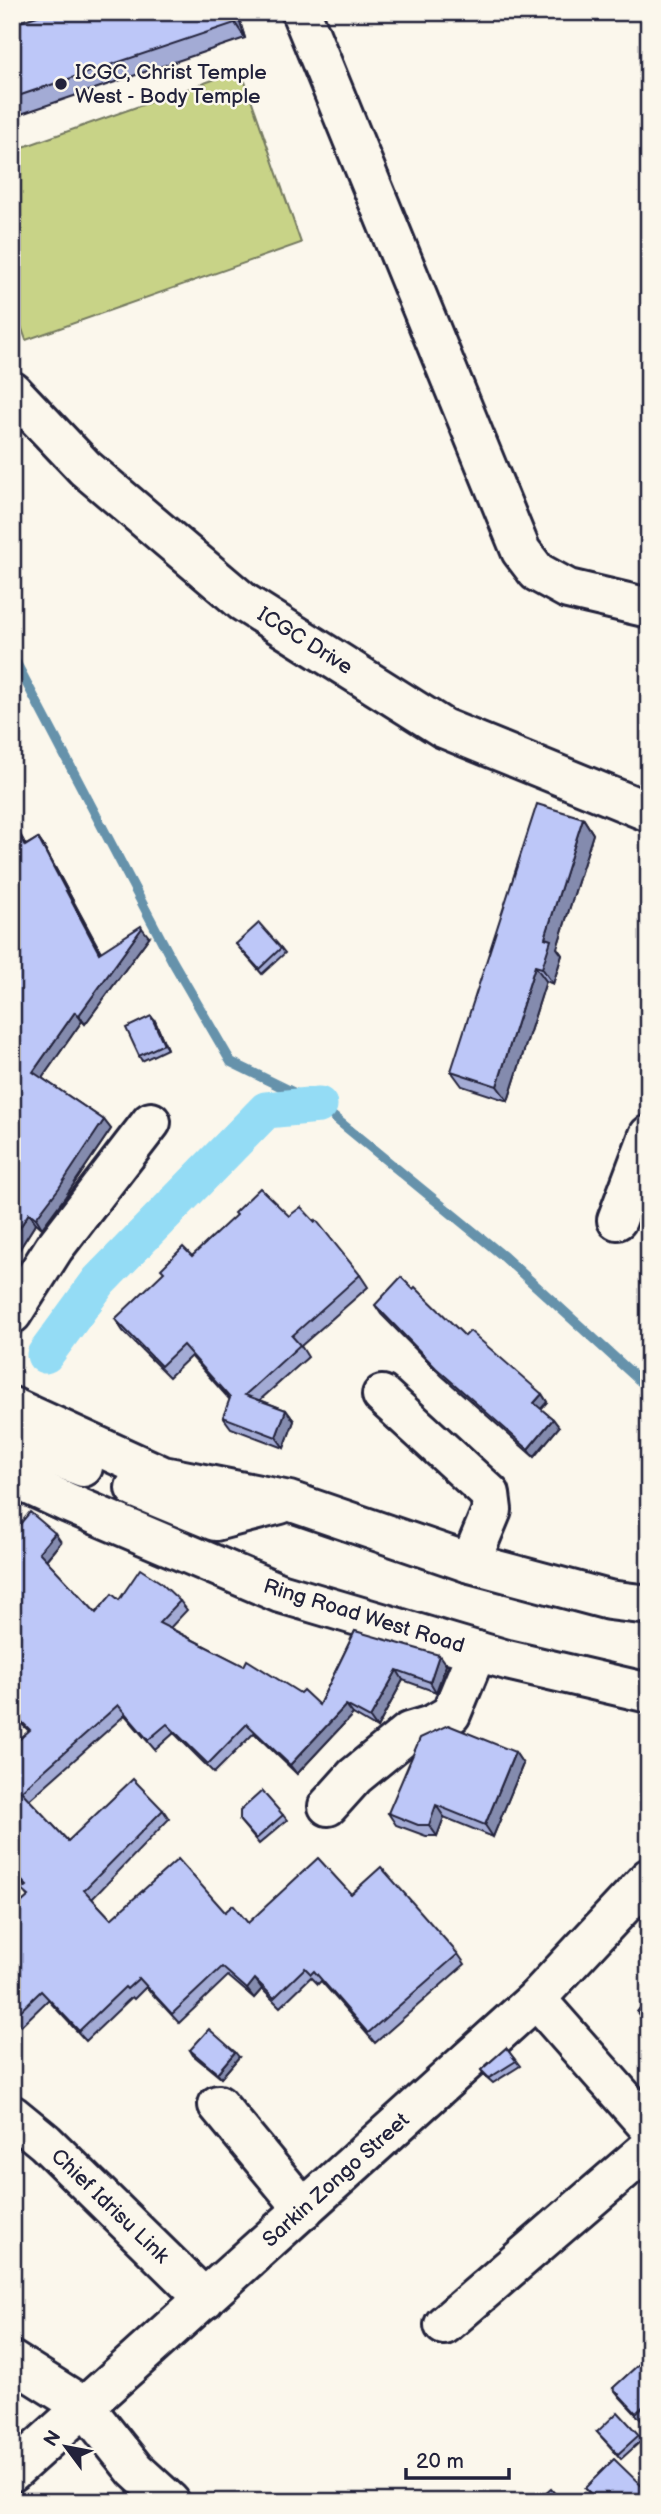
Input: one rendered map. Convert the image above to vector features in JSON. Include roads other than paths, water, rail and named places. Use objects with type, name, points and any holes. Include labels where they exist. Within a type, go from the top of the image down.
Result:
[{"type":"street","points":[[301,12],[521,551],[537,572],[568,589],[649,608]]},
{"type":"street","name":"ICGC Drive","points":[[12,391],[85,468],[243,602],[443,728],[649,812]]},
{"type":"street","points":[[12,1314],[54,1248],[151,1122]]},
{"type":"street","points":[[617,1220],[640,1189],[649,1135]]},
{"type":"street","points":[[382,1395],[490,1494],[492,1510],[470,1563]]},
{"type":"street","points":[[12,1408],[163,1476],[289,1501],[470,1563],[609,1600],[649,1605]]},
{"type":"street","points":[[12,1440],[48,1452],[215,1521],[289,1501]]},
{"type":"street","name":"Ring Road West Road","points":[[12,1477],[280,1593],[506,1660],[649,1693]]},
{"type":"street","points":[[12,1497],[66,1502]]},
{"type":"street","points":[[328,1806],[355,1776],[409,1732],[432,1725],[452,1714],[477,1651]]},
{"type":"street","name":"Sarkin Zongo Street","points":[[12,2472],[536,1999],[649,1878]]},
{"type":"street","points":[[536,1999],[649,2127]]},
{"type":"street","points":[[218,2105],[304,2209]]},
{"type":"street","name":"Chief Idrisu Link","points":[[12,2115],[45,2142],[205,2299]]},
{"type":"street","points":[[444,2325],[649,2148]]},
{"type":"street","points":[[12,2361],[85,2407],[135,2470],[170,2502]]},
{"type":"waterway","points":[[12,655],[173,962],[231,1062],[319,1105],[502,1255],[649,1389]]},
{"type":"waterway","points":[[45,1355],[99,1281],[266,1110],[319,1105]]},
{"type":"place","name":"ICGC, Christ Temple West - Body Temple","points":[[61,84]]}]
